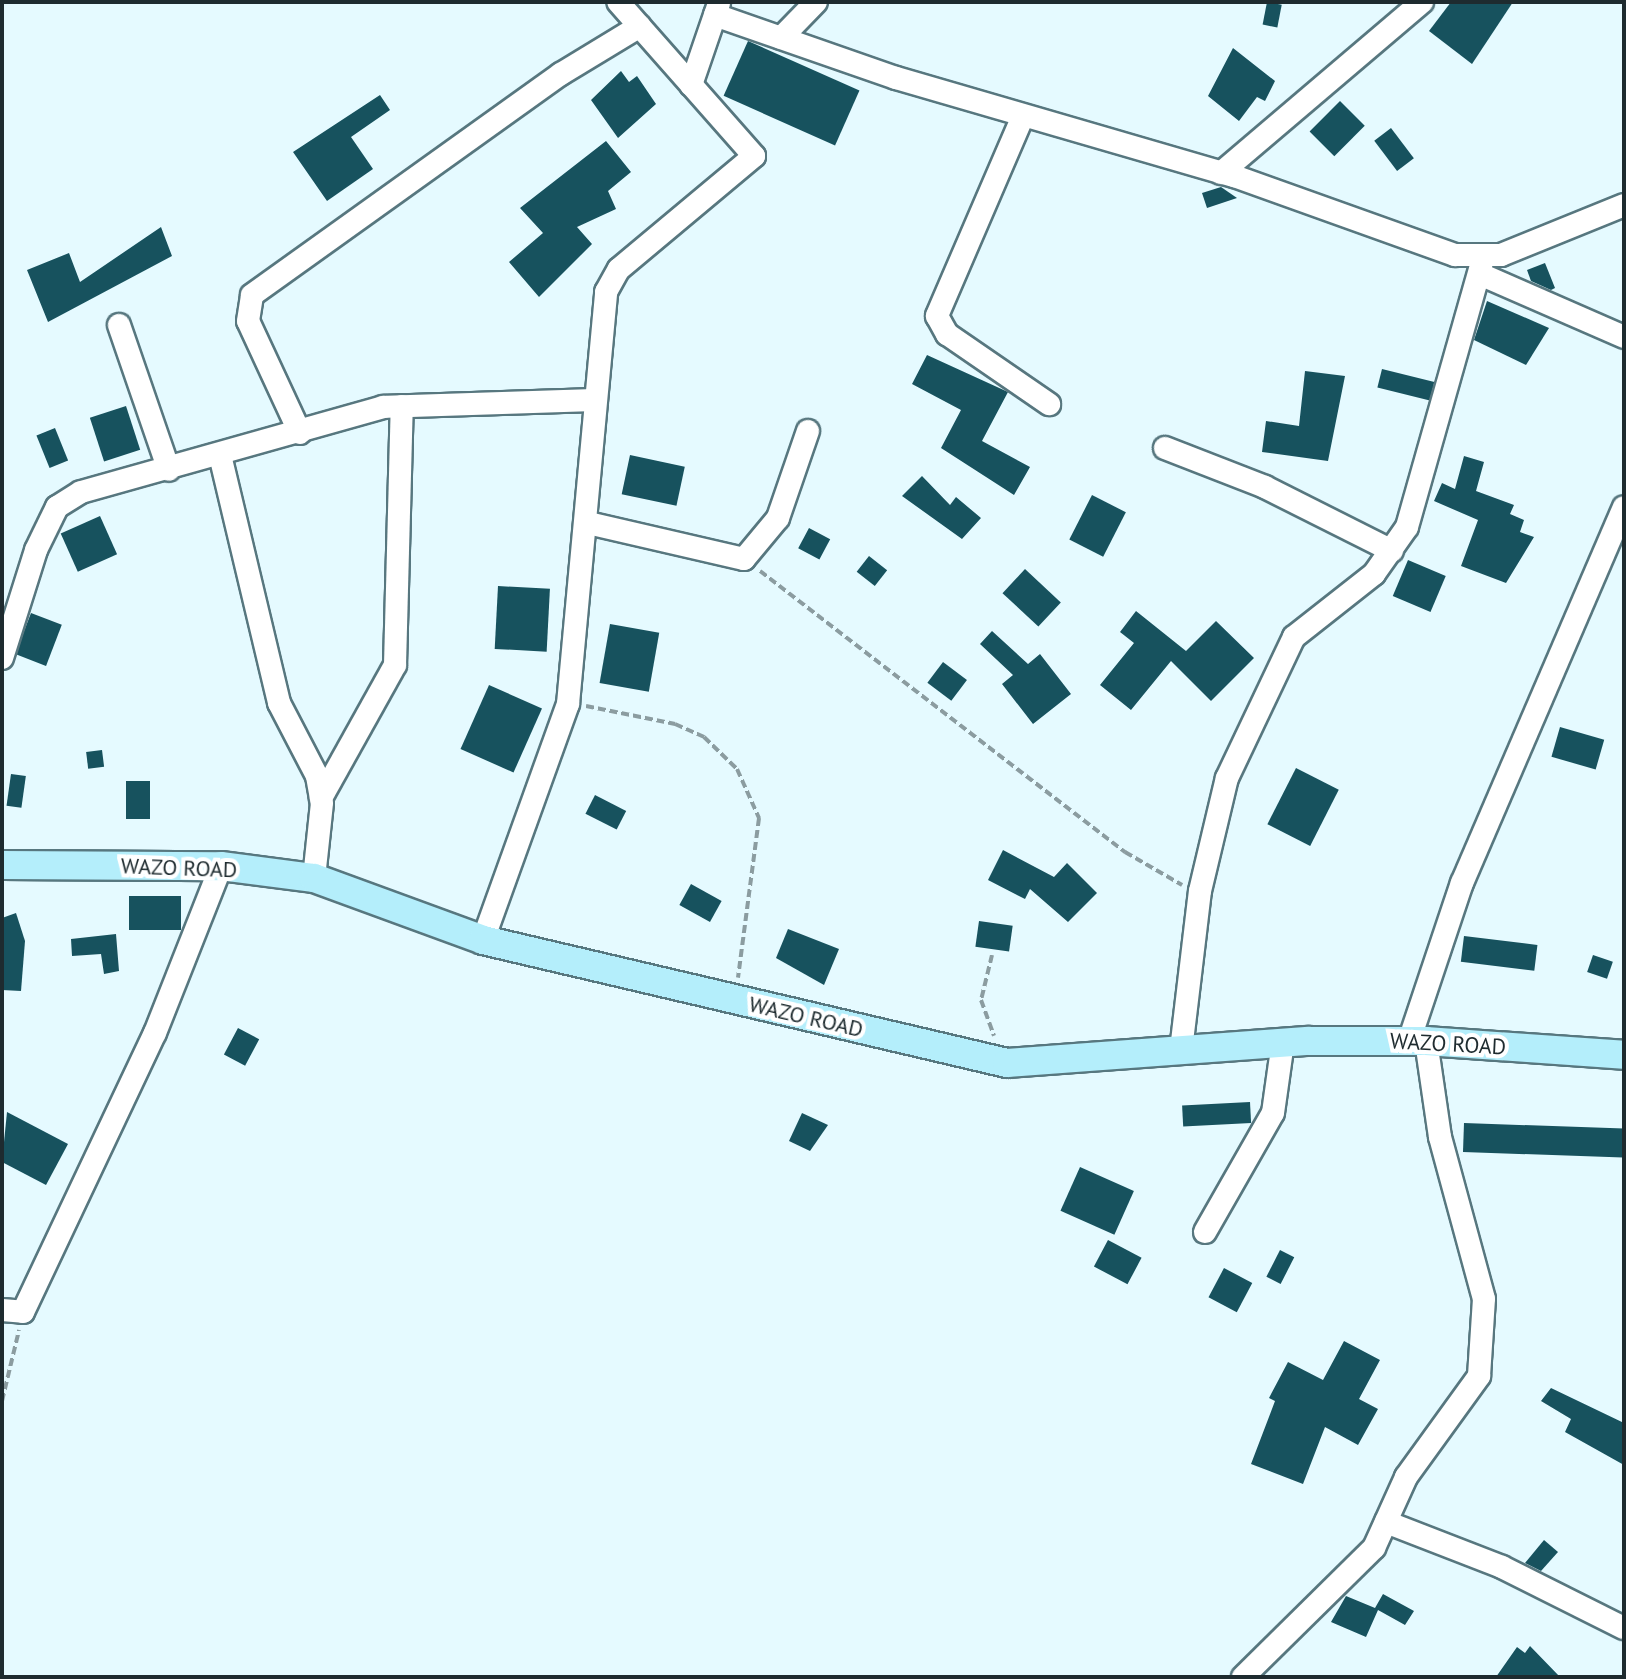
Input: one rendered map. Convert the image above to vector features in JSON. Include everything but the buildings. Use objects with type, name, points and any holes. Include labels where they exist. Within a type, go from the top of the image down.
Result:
[{"type":"main road","name":"WAZO ROAD","points":[[2,865],[221,866],[314,878],[483,940],[996,1061],[1283,1042],[1418,1041],[1624,1055]]},
{"type":"street","points":[[483,940],[568,704],[588,523],[591,400],[601,310],[619,269],[753,161],[751,147],[618,2]]},
{"type":"street","points":[[781,38],[816,2]]},
{"type":"street","points":[[1221,173],[1422,2]]},
{"type":"street","points":[[691,85],[718,8],[781,38],[1023,116],[1221,173],[1429,247],[1481,266],[1624,337]]},
{"type":"street","points":[[300,433],[248,321],[252,295],[561,74],[640,26]]},
{"type":"street","points":[[1023,116],[937,316],[947,334],[1049,404]]},
{"type":"street","points":[[1481,266],[1624,205]]},
{"type":"street","points":[[1181,1050],[1200,891],[1227,778],[1280,656],[1392,551],[1426,477],[1481,266]]},
{"type":"street","points":[[119,325],[169,470]]},
{"type":"street","points":[[2,658],[57,507],[81,492],[402,406],[591,400]]},
{"type":"street","points":[[321,798],[395,665],[402,406]]},
{"type":"street","points":[[588,523],[744,559],[778,518],[808,431]]},
{"type":"street","points":[[1165,448],[1293,500],[1392,551]]},
{"type":"street","points":[[220,455],[279,703],[312,756],[321,798],[314,878]]},
{"type":"street","points":[[1243,1677],[1345,1580],[1386,1522],[1406,1477],[1476,1383],[1483,1355],[1484,1299],[1440,1137],[1418,1041],[1462,883],[1624,507]]},
{"type":"street","points":[[12,1311],[155,1033],[221,866]]},
{"type":"street","points":[[1205,1232],[1273,1113],[1283,1042]]},
{"type":"street","points":[[1386,1522],[1502,1567],[1624,1628]]},
{"type":"path","points":[[744,559],[1125,852],[1200,891]]},
{"type":"path","points":[[568,704],[675,724],[704,737],[737,769],[759,818],[735,1000]]},
{"type":"path","points":[[992,955],[981,1000],[998,1044],[996,1061]]},
{"type":"path","points":[[2,1401],[12,1311]]}]
